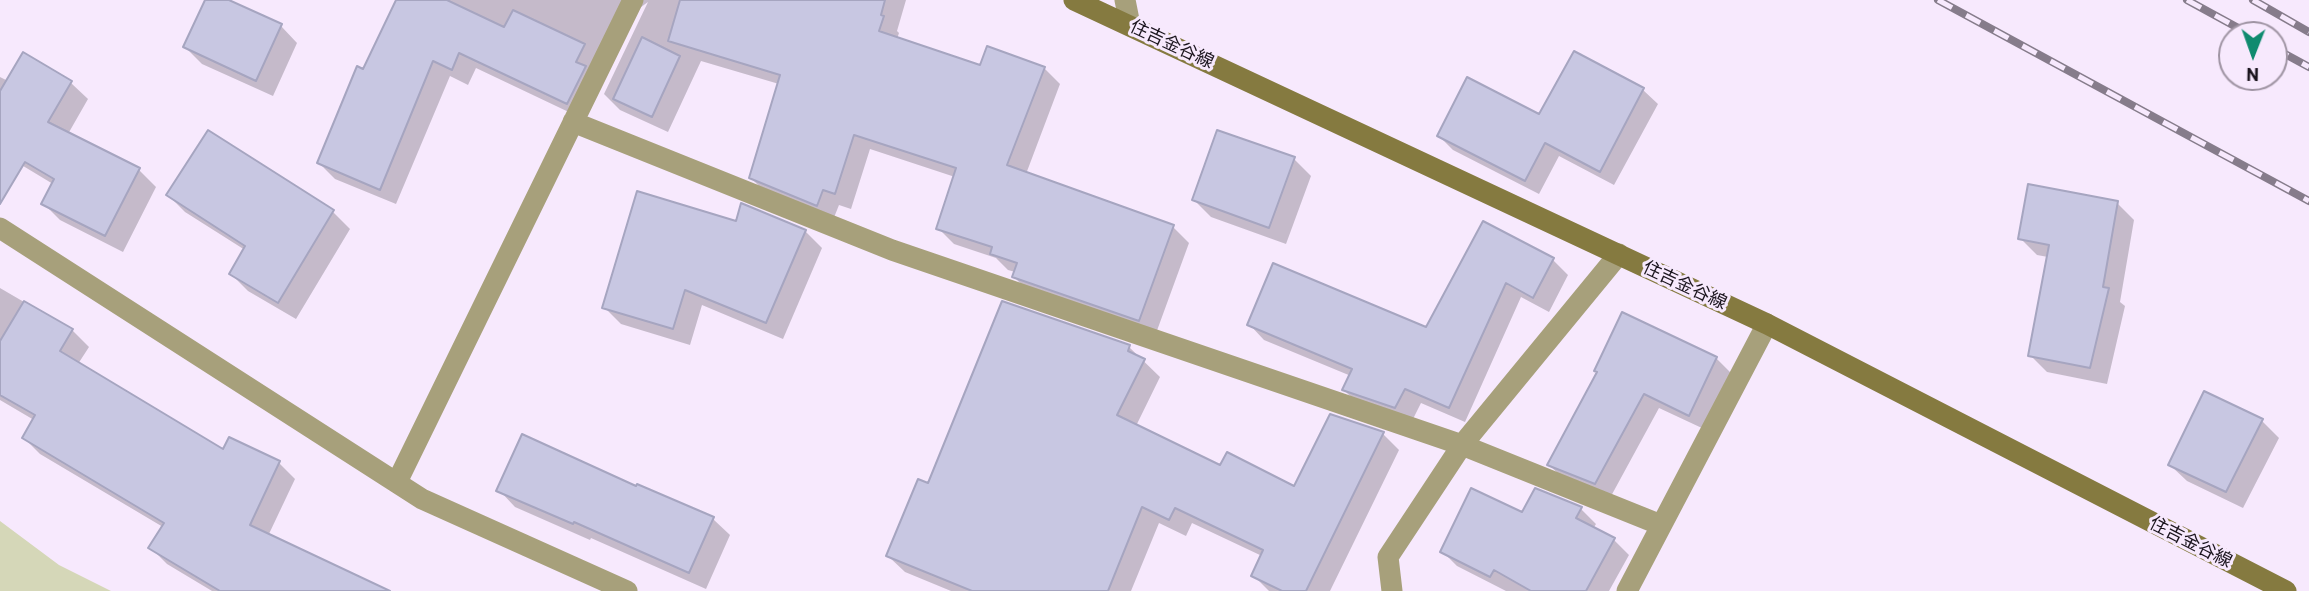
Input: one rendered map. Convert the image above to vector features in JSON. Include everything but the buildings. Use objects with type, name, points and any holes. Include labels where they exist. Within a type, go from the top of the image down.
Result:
[{"type":"main road","name":"住吉金谷線","points":[[1074,0],[1767,324],[2286,591]]},
{"type":"street","points":[[397,482],[633,0]]},
{"type":"street","points":[[1125,0],[1130,25]]},
{"type":"street","points":[[573,122],[892,250],[1462,445],[1661,525]]},
{"type":"street","points":[[0,228],[422,499],[627,591]]},
{"type":"street","points":[[1392,591],[1388,557],[1462,445],[1619,254]]},
{"type":"street","points":[[1627,591],[1767,324]]},
{"type":"green space","points":[[0,521],[59,565],[111,591],[0,591]]},
{"type":"railway","points":[[1938,0],[2309,201]]},
{"type":"railway","points":[[2187,0],[2225,21]]},
{"type":"railway","points":[[2253,0],[2309,32]]},
{"type":"railway","points":[[2288,56],[2309,67]]}]
